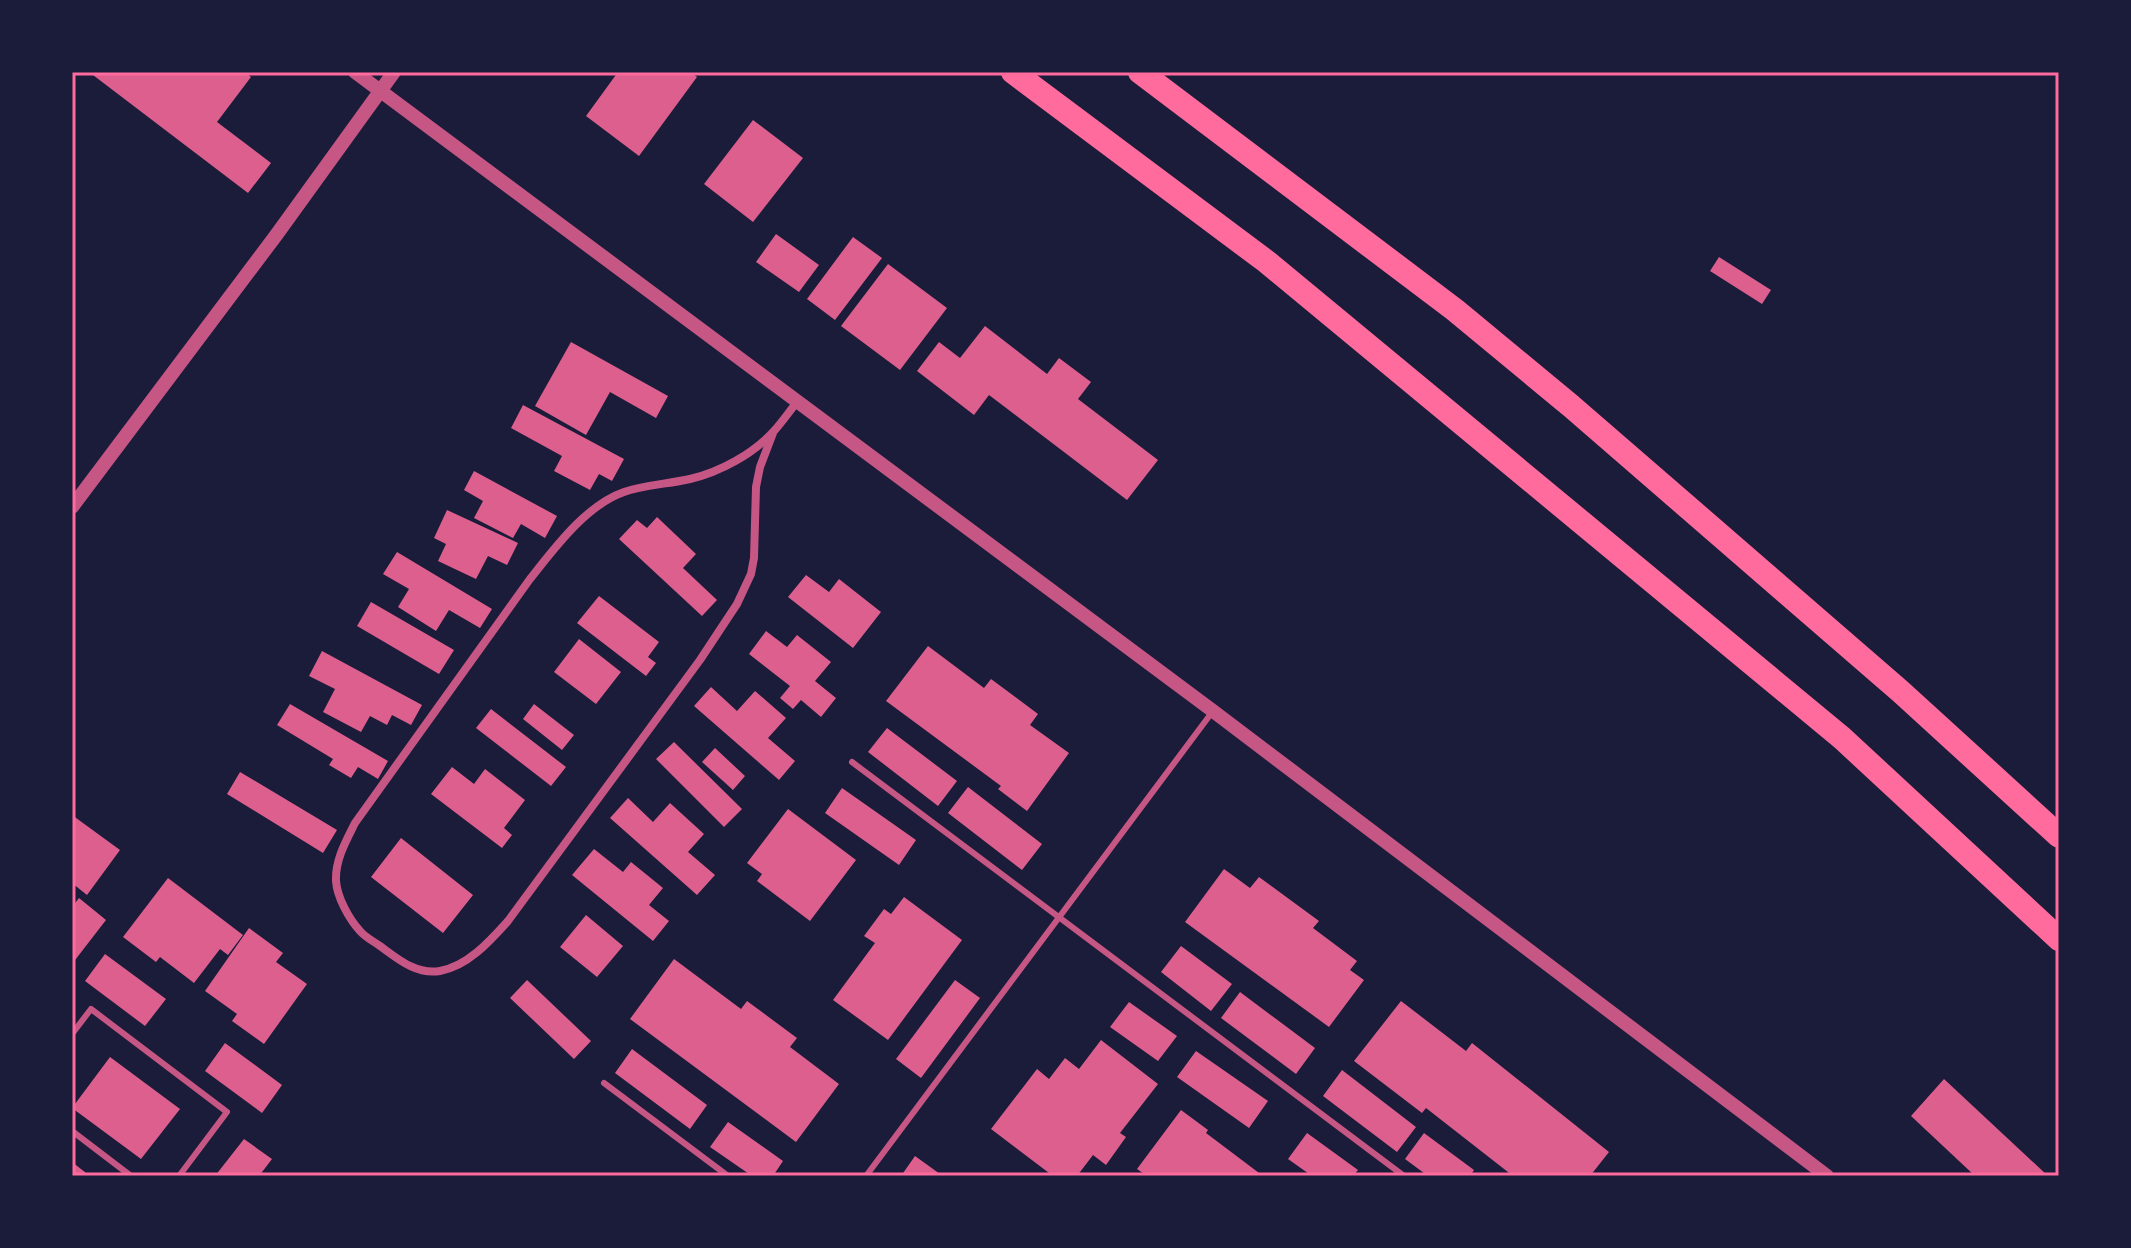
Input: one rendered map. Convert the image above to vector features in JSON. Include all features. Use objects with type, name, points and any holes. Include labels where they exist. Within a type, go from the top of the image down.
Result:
[{"type":"highway","points":[[1013,72],[1267,262],[1842,738],[2059,939]]},
{"type":"highway","points":[[1140,72],[1455,310],[1525,367],[1900,691],[2059,836]]},
{"type":"street","points":[[355,72],[1213,711],[1827,1176]]},
{"type":"street","points":[[72,507],[394,72]]},
{"type":"street","points":[[773,433],[756,487],[751,574],[737,604],[700,660],[508,921],[462,964],[440,971],[424,971],[405,965],[360,931],[342,903],[336,882],[340,852],[355,823],[551,552],[599,506],[623,493],[694,478],[745,455],[773,433],[797,402]]},
{"type":"lane","points":[[866,1176],[1213,711]]},
{"type":"lane","points":[[852,762],[1404,1176]]},
{"type":"lane","points":[[72,1034],[91,1009],[227,1112],[179,1176]]},
{"type":"lane","points":[[604,1083],[728,1176]]},
{"type":"lane","points":[[72,1131],[131,1176]]},
{"type":"building","points":[[89,72],[245,72],[251,77],[217,122],[271,163],[248,193]]},
{"type":"building","points":[[618,72],[691,72],[697,77],[639,156],[586,116]]},
{"type":"building","points":[[753,120],[803,158],[753,222],[704,184]]},
{"type":"building","points":[[776,234],[819,265],[799,292],[756,262]]},
{"type":"building","points":[[853,237],[882,258],[835,320],[807,299]]},
{"type":"building","points":[[1719,257],[1771,290],[1762,304],[1710,271]]},
{"type":"building","points":[[888,264],[947,308],[900,370],[841,326]]},
{"type":"building","points":[[985,326],[1047,374],[1059,358],[1091,382],[1078,399],[1158,460],[1127,500],[989,395],[974,415],[917,371],[939,342],[960,358]]},
{"type":"building","points":[[571,342],[668,396],[656,418],[610,392],[586,435],[535,406]]},
{"type":"building","points":[[523,405],[624,459],[612,481],[599,474],[590,490],[554,471],[562,456],[511,428]]},
{"type":"building","points":[[474,471],[557,516],[545,538],[521,524],[513,538],[474,518],[483,501],[464,490]]},
{"type":"building","points":[[447,510],[518,543],[507,565],[488,556],[476,579],[438,561],[446,544],[434,538]]},
{"type":"building","points":[[657,517],[696,554],[683,568],[717,600],[702,616],[619,539],[637,520],[647,528]]},
{"type":"building","points":[[397,552],[492,609],[480,628],[449,610],[436,631],[398,607],[409,589],[383,574]]},
{"type":"building","points":[[806,575],[829,592],[839,579],[881,612],[853,648],[788,597]]},
{"type":"building","points":[[599,596],[659,642],[648,657],[656,663],[646,676],[577,623]]},
{"type":"building","points":[[371,602],[454,650],[439,674],[357,626]]},
{"type":"building","points":[[766,631],[787,647],[797,635],[831,662],[815,681],[836,698],[821,717],[801,700],[793,709],[780,698],[790,686],[749,654]]},
{"type":"building","points":[[579,639],[621,672],[596,704],[554,672]]},
{"type":"building","points":[[928,646],[984,688],[991,679],[1038,714],[1030,725],[1069,753],[1027,811],[998,789],[1001,786],[886,701]]},
{"type":"building","points":[[322,651],[422,705],[411,725],[392,715],[387,725],[370,716],[361,732],[323,712],[335,689],[309,676]]},
{"type":"building","points":[[711,687],[737,711],[755,691],[786,718],[768,738],[795,761],[779,780],[694,706]]},
{"type":"building","points":[[290,704],[388,761],[378,779],[358,767],[351,778],[329,765],[333,759],[277,725]]},
{"type":"building","points":[[534,704],[574,735],[562,750],[523,719]]},
{"type":"building","points":[[491,709],[566,767],[551,786],[476,728]]},
{"type":"building","points":[[887,728],[957,781],[938,806],[868,752]]},
{"type":"building","points":[[674,742],[742,809],[724,827],[656,759]]},
{"type":"building","points":[[715,748],[745,776],[733,790],[702,762]]},
{"type":"building","points":[[452,767],[474,784],[485,769],[525,800],[504,828],[512,835],[502,848],[431,794]]},
{"type":"building","points":[[240,772],[337,830],[323,853],[227,794]]},
{"type":"building","points":[[968,787],[1042,844],[1022,870],[948,813]]},
{"type":"building","points":[[842,788],[916,840],[899,865],[825,813]]},
{"type":"building","points":[[628,798],[653,822],[670,803],[704,834],[688,852],[715,875],[697,895],[610,818]]},
{"type":"building","points":[[788,809],[856,860],[810,921],[757,881],[762,874],[747,863]]},
{"type":"building","points":[[72,815],[120,850],[87,895],[72,883]]},
{"type":"building","points":[[401,838],[473,895],[443,933],[371,877]]},
{"type":"building","points":[[594,849],[623,872],[631,862],[663,888],[649,905],[669,921],[653,941],[572,875]]},
{"type":"building","points":[[1224,869],[1250,888],[1259,877],[1319,921],[1313,928],[1357,961],[1350,970],[1364,980],[1329,1027],[1185,922]]},
{"type":"building","points":[[168,878],[243,935],[228,955],[220,949],[194,983],[160,957],[156,962],[123,937]]},
{"type":"building","points":[[904,897],[962,940],[888,1040],[833,1000],[875,943],[864,936],[884,909],[891,914]]},
{"type":"building","points":[[79,898],[106,920],[72,964],[72,907]]},
{"type":"building","points":[[586,915],[623,946],[597,977],[560,947]]},
{"type":"building","points":[[249,928],[283,953],[276,962],[307,984],[264,1044],[232,1021],[237,1014],[205,991]]},
{"type":"building","points":[[1181,946],[1232,984],[1211,1011],[1161,972]]},
{"type":"building","points":[[105,954],[166,999],[145,1026],[85,981]]},
{"type":"building","points":[[674,959],[741,1009],[747,1001],[797,1038],[790,1047],[839,1084],[796,1142],[630,1019]]},
{"type":"building","points":[[527,980],[591,1041],[574,1059],[510,998]]},
{"type":"building","points":[[955,980],[980,998],[921,1078],[896,1059]]},
{"type":"building","points":[[1240,992],[1315,1048],[1296,1074],[1221,1018]]},
{"type":"building","points":[[1401,1001],[1466,1051],[1472,1043],[1609,1152],[1590,1176],[1513,1176],[1426,1108],[1422,1113],[1354,1061]]},
{"type":"building","points":[[1129,1002],[1177,1036],[1158,1061],[1110,1027]]},
{"type":"building","points":[[1101,1040],[1158,1084],[1120,1133],[1126,1137],[1106,1165],[1093,1155],[1077,1176],[1053,1176],[991,1129],[1037,1069],[1049,1079],[1065,1058],[1079,1069]]},
{"type":"building","points":[[225,1043],[282,1085],[262,1113],[205,1071]]},
{"type":"building","points":[[632,1049],[707,1105],[690,1129],[615,1073]]},
{"type":"building","points":[[1196,1051],[1268,1101],[1249,1128],[1177,1077]]},
{"type":"building","points":[[110,1057],[180,1109],[141,1159],[72,1108]]},
{"type":"building","points":[[1342,1070],[1416,1127],[1397,1152],[1323,1096]]},
{"type":"building","points":[[1944,1079],[2048,1176],[1975,1176],[1911,1116]]},
{"type":"building","points":[[1181,1110],[1263,1176],[1147,1176],[1137,1169]]},
{"type":"building","points":[[728,1122],[783,1161],[773,1176],[752,1176],[710,1147]]},
{"type":"building","points":[[1307,1133],[1358,1170],[1353,1176],[1312,1176],[1288,1159]]},
{"type":"building","points":[[1424,1133],[1474,1170],[1470,1176],[1428,1176],[1405,1159]]},
{"type":"building","points":[[244,1139],[272,1159],[259,1176],[215,1176]]},
{"type":"building","points":[[915,1156],[940,1174],[901,1176]]},
{"type":"building","points":[[72,1162],[90,1176],[72,1176]]}]
